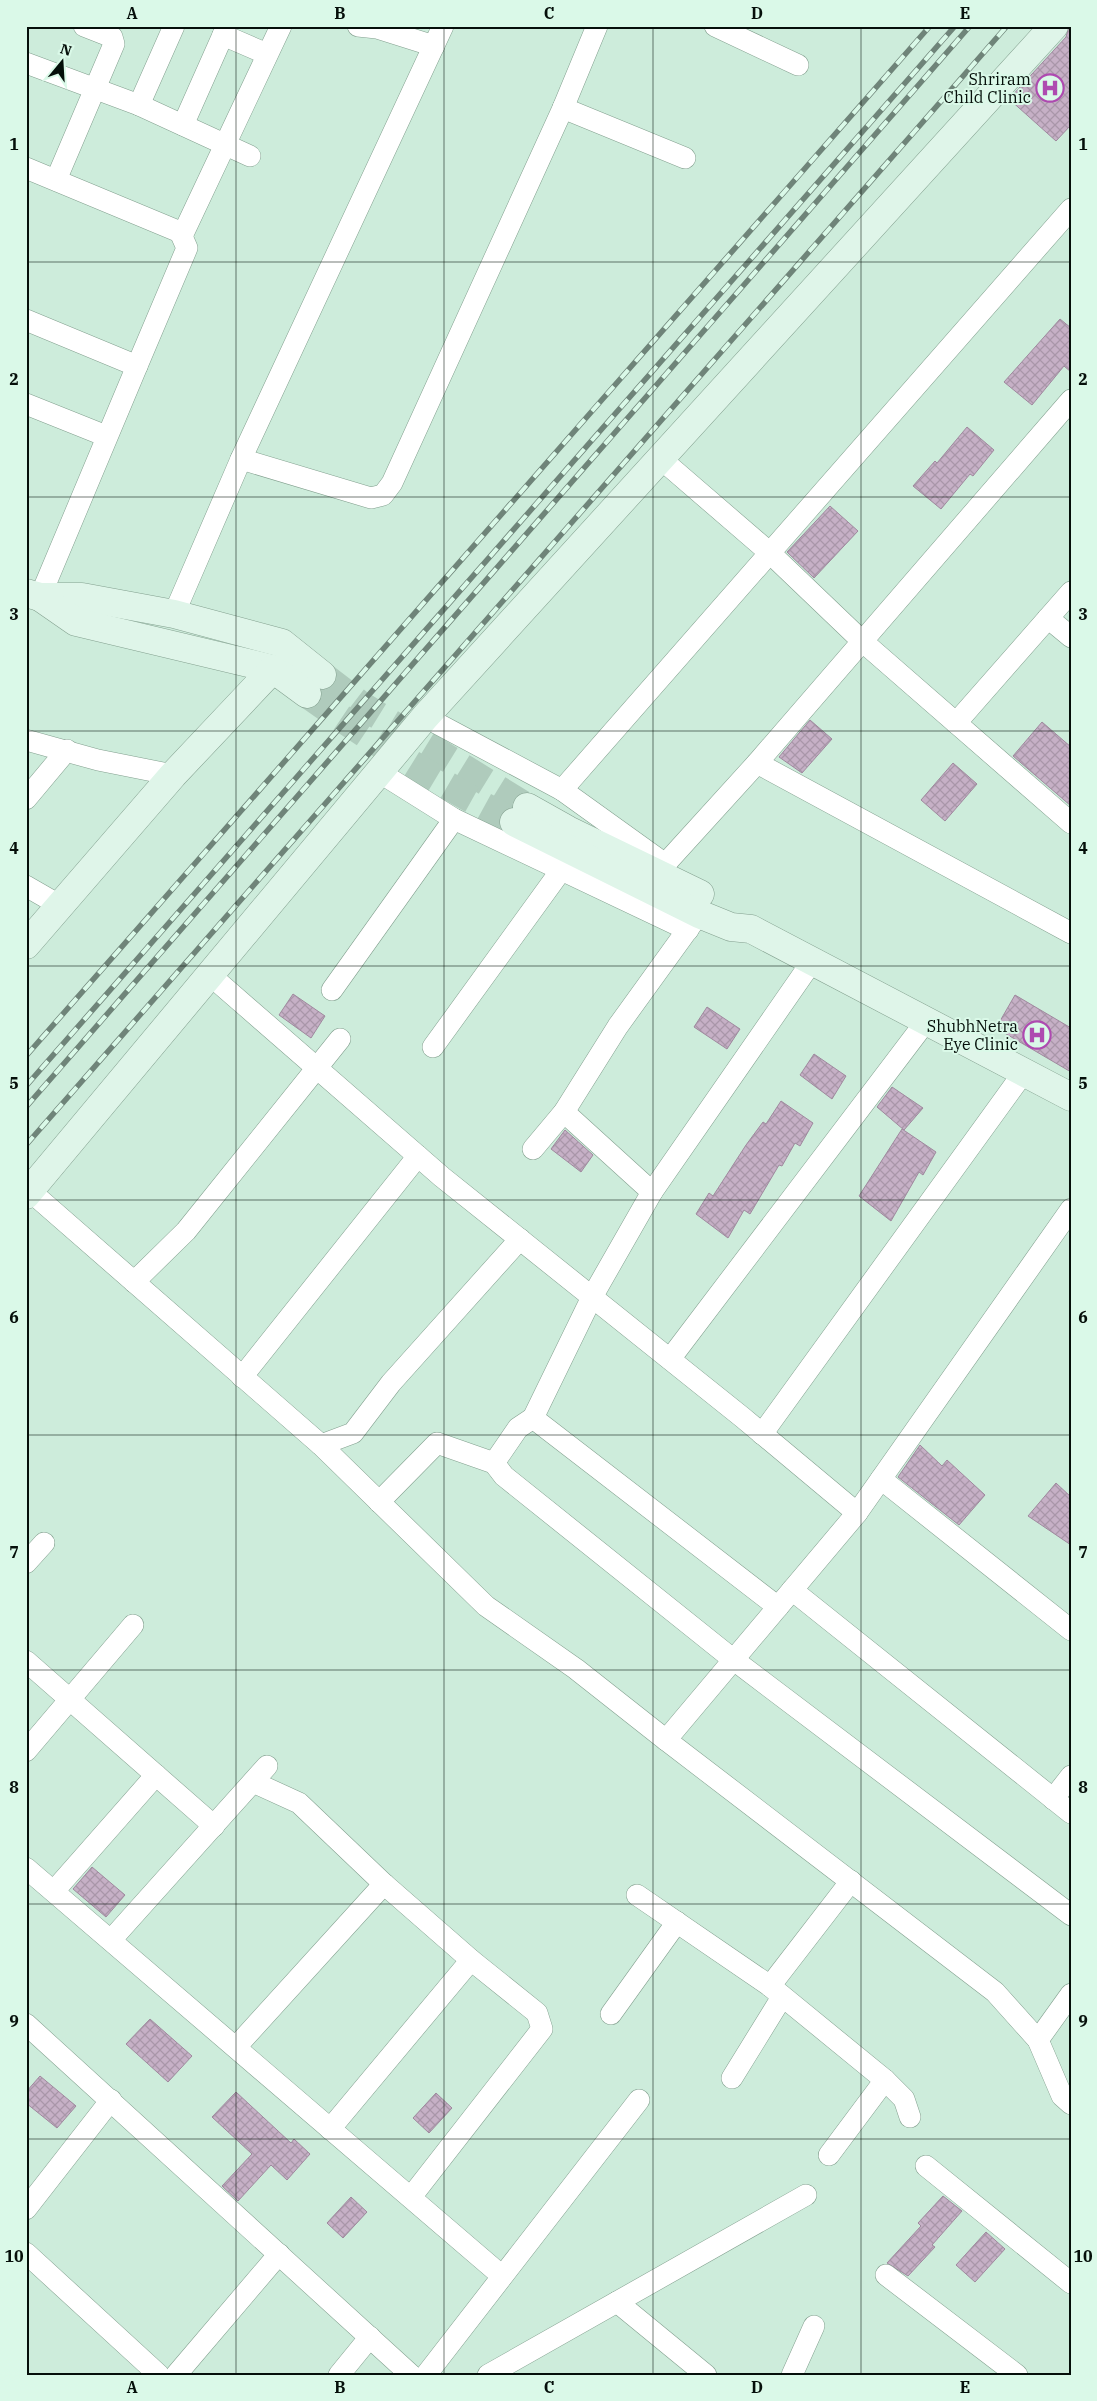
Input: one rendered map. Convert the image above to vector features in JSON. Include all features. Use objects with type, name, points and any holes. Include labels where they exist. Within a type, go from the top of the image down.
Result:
[{"type":"street","points":[[56,180],[114,44],[112,37],[84,26]]},
{"type":"street","points":[[139,105],[174,26]]},
{"type":"street","points":[[182,236],[281,26]]},
{"type":"street","points":[[358,26],[377,28],[434,46]]},
{"type":"street","points":[[174,614],[241,459],[444,26]]},
{"type":"street","points":[[241,459],[371,498],[383,495],[392,484],[563,108],[597,26]]},
{"type":"street","points":[[715,26],[798,65]]},
{"type":"street","points":[[1054,26],[425,717],[28,1193],[134,1282],[321,1446],[486,1606],[576,1669],[995,1992],[1038,2040],[1062,2096],[1071,2104]]},
{"type":"street","points":[[183,125],[225,31],[267,54]]},
{"type":"street","points":[[26,63],[139,105],[250,156]]},
{"type":"street","points":[[563,108],[685,158]]},
{"type":"street","points":[[26,168],[180,232],[187,248],[106,436],[33,595]]},
{"type":"street","points":[[562,790],[1071,209]]},
{"type":"street","points":[[26,320],[137,366]]},
{"type":"street","points":[[667,879],[757,763],[1071,400]]},
{"type":"street","points":[[26,404],[106,436]]},
{"type":"street","points":[[660,459],[770,553],[862,641],[1071,823]]},
{"type":"street","points":[[956,723],[1071,592]]},
{"type":"street","points":[[33,595],[82,597],[174,614],[282,643],[315,685],[273,669],[76,622],[33,595]]},
{"type":"street","points":[[1048,618],[1071,637]]},
{"type":"street","points":[[26,945],[173,775],[273,669]]},
{"type":"street","points":[[425,717],[562,790],[667,879],[693,922]]},
{"type":"street","points":[[26,740],[98,760],[173,775]]},
{"type":"street","points":[[26,799],[67,750]]},
{"type":"street","points":[[757,763],[1071,933]]},
{"type":"street","points":[[379,772],[454,819],[562,869],[693,922],[751,929],[1071,1097]]},
{"type":"street","points":[[520,814],[736,911],[751,929]]},
{"type":"street","points":[[332,990],[454,819]]},
{"type":"street","points":[[433,1047],[562,869]]},
{"type":"street","points":[[26,886],[59,905]]},
{"type":"street","points":[[534,1149],[564,1112],[618,1026],[693,922]]},
{"type":"street","points":[[494,1462],[518,1428],[533,1418],[592,1297],[652,1192],[813,960]]},
{"type":"street","points":[[210,975],[418,1156],[857,1513]]},
{"type":"street","points":[[670,1359],[927,1020]]},
{"type":"street","points":[[134,1282],[186,1231],[340,1039]]},
{"type":"street","points":[[762,1434],[1024,1072]]},
{"type":"street","points":[[564,1112],[652,1192]]},
{"type":"street","points":[[242,1377],[418,1156]]},
{"type":"street","points":[[666,1740],[857,1513],[1071,1209]]},
{"type":"street","points":[[321,1446],[353,1433],[391,1383],[520,1239]]},
{"type":"street","points":[[533,1418],[778,1607]]},
{"type":"street","points":[[379,1502],[438,1443],[494,1462],[504,1476],[730,1657],[734,1658],[1071,1915]]},
{"type":"street","points":[[881,1479],[1071,1630]]},
{"type":"street","points":[[26,1563],[44,1543]]},
{"type":"street","points":[[792,1590],[1071,1813]]},
{"type":"street","points":[[26,1751],[133,1625]]},
{"type":"street","points":[[26,1660],[214,1826]]},
{"type":"street","points":[[111,1940],[267,1766]]},
{"type":"street","points":[[54,1890],[156,1774]]},
{"type":"street","points":[[1053,1799],[1071,1776]]},
{"type":"street","points":[[253,1782],[299,1802],[384,1884],[537,2013],[542,2029],[411,2197]]},
{"type":"street","points":[[26,1868],[54,1890],[502,2276]]},
{"type":"street","points":[[732,2078],[776,1991],[851,1882]]},
{"type":"street","points":[[236,2047],[384,1884]]},
{"type":"street","points":[[637,1895],[776,1991],[885,2080],[904,2099],[910,2117]]},
{"type":"street","points":[[611,2014],[677,1922]]},
{"type":"street","points":[[330,2129],[472,1960]]},
{"type":"street","points":[[1038,2040],[1071,1994]]},
{"type":"street","points":[[26,2024],[411,2375]]},
{"type":"street","points":[[829,2155],[885,2080]]},
{"type":"street","points":[[26,2209],[111,2100]]},
{"type":"street","points":[[426,2375],[639,2100]]},
{"type":"street","points":[[926,2166],[1071,2283]]},
{"type":"street","points":[[488,2375],[806,2195]]},
{"type":"street","points":[[26,2253],[160,2375]]},
{"type":"street","points":[[176,2375],[279,2254]]},
{"type":"street","points":[[886,2275],[1017,2375]]},
{"type":"street","points":[[617,2302],[706,2375]]},
{"type":"street","points":[[792,2375],[814,2326]]},
{"type":"street","points":[[339,2375],[370,2337]]},
{"type":"building","points":[[1069,26],[1071,26],[1071,125],[1056,141],[1009,99],[1066,37]]},
{"type":"building","points":[[1060,319],[1071,328],[1071,372],[1064,366],[1032,405],[1004,382]]},
{"type":"building","points":[[967,427],[994,450],[973,476],[970,474],[941,509],[913,486],[935,461],[937,463]]},
{"type":"building","points":[[830,506],[858,531],[814,578],[787,552]]},
{"type":"building","points":[[810,720],[832,739],[802,773],[779,757]]},
{"type":"building","points":[[1042,722],[1071,747],[1071,806],[1013,756]]},
{"type":"building","points":[[953,763],[977,784],[945,821],[921,800]]},
{"type":"building","points":[[293,994],[325,1016],[311,1038],[279,1015]]},
{"type":"building","points":[[1015,995],[1071,1028],[1071,1072],[996,1028]]},
{"type":"building","points":[[707,1007],[740,1029],[727,1049],[694,1027]]},
{"type":"building","points":[[814,1054],[846,1076],[832,1099],[800,1075]]},
{"type":"building","points":[[892,1087],[923,1108],[904,1130],[877,1107]]},
{"type":"building","points":[[781,1101],[813,1123],[800,1146],[795,1143],[782,1166],[779,1165],[750,1214],[744,1210],[728,1238],[696,1214],[709,1193],[713,1196],[746,1145],[763,1122],[766,1124]]},
{"type":"building","points":[[902,1129],[936,1152],[923,1175],[919,1172],[891,1221],[859,1196]]},
{"type":"building","points":[[565,1130],[593,1155],[581,1172],[551,1149]]},
{"type":"building","points":[[920,1445],[942,1466],[947,1460],[985,1495],[959,1525],[898,1477]]},
{"type":"building","points":[[1056,1483],[1071,1497],[1071,1545],[1028,1516]]},
{"type":"building","points":[[92,1867],[125,1895],[106,1917],[73,1889]]},
{"type":"building","points":[[150,2019],[192,2056],[168,2082],[126,2044]]},
{"type":"building","points":[[40,2076],[76,2106],[57,2128],[26,2103],[26,2092]]},
{"type":"building","points":[[236,2092],[291,2143],[294,2139],[310,2154],[287,2180],[271,2165],[238,2201],[222,2186],[252,2154],[212,2117]]},
{"type":"building","points":[[436,2093],[452,2108],[429,2133],[413,2118]]},
{"type":"building","points":[[943,2196],[962,2211],[932,2245],[935,2247],[908,2276],[887,2263],[921,2226],[918,2223]]},
{"type":"building","points":[[351,2197],[367,2212],[343,2238],[327,2223]]},
{"type":"building","points":[[986,2232],[1005,2249],[975,2282],[956,2265]]},
{"type":"tunnel","points":[[322,675],[361,705],[527,807]]},
{"type":"tunnel","points":[[307,694],[408,762],[514,822]]},
{"type":"railway","points":[[26,1056],[930,26]]},
{"type":"railway","points":[[26,1086],[955,26]]},
{"type":"railway","points":[[26,1107],[970,26]]},
{"type":"railway","points":[[26,1145],[1007,26]]},
{"type":"place","name":"Shriram Child Clinic","points":[[1050,88]]},
{"type":"place","name":"ShubhNetra Eye Clinic","points":[[1037,1035]]}]
